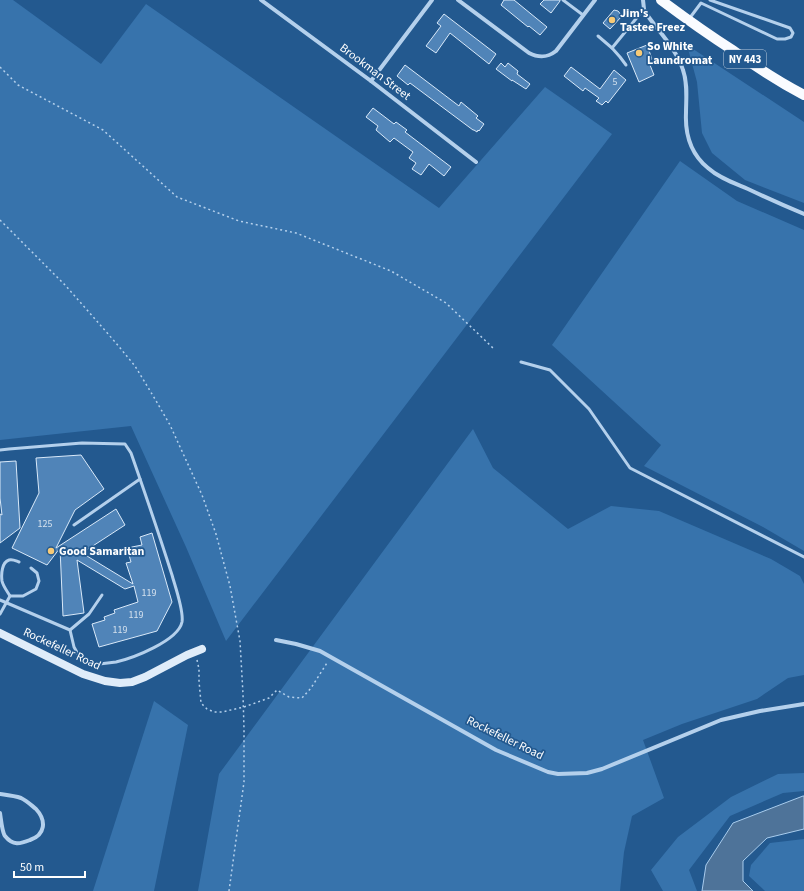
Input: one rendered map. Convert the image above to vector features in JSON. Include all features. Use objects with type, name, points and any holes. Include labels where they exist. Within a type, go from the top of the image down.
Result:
[{"type":"main road","name":"NY 443","points":[[661,0],[688,21],[759,69],[804,95]]},
{"type":"street","name":"Brookman Street","points":[[261,0],[267,2],[476,162]]},
{"type":"street","points":[[371,81],[432,0]]},
{"type":"street","points":[[458,0],[529,53],[538,57],[544,57],[553,53],[595,0]]},
{"type":"street","points":[[643,0],[645,12],[675,52],[684,71],[687,134],[693,150],[700,160],[708,168],[723,178],[804,214]]},
{"type":"street","name":"Rockefeller Road","points":[[0,633],[83,674],[105,681],[120,683],[132,682],[145,677],[199,650]]},
{"type":"street","name":"Rockefeller Road","points":[[276,640],[320,651],[496,750],[548,772],[558,774],[587,773],[602,769],[721,720],[760,711],[804,704]]},
{"type":"street","points":[[0,794],[21,798],[30,804],[38,812],[43,821],[42,830],[36,838],[20,844],[13,843],[6,838],[4,834],[0,813]]},
{"type":"lane","points":[[563,0],[583,15]]},
{"type":"lane","points":[[688,21],[701,3],[777,40],[791,37],[793,33],[790,28],[710,0]]},
{"type":"lane","points":[[612,48],[644,8]]},
{"type":"lane","points":[[598,36],[612,48],[626,65]]},
{"type":"lane","points":[[520,362],[550,370],[589,409],[630,468],[804,557]]},
{"type":"lane","points":[[0,450],[9,448],[82,443],[125,444],[131,453],[157,527],[178,594],[182,612],[182,623],[172,637],[149,650],[116,662],[92,665],[79,656],[74,647],[70,630]]},
{"type":"lane","points":[[74,525],[140,479]]},
{"type":"lane","points":[[10,596],[2,581],[2,572],[4,565],[8,561],[12,560],[19,562]]},
{"type":"lane","points":[[10,596],[23,596],[36,589],[39,581],[37,573],[31,568]]},
{"type":"lane","points":[[70,630],[89,614],[102,595]]},
{"type":"lane","points":[[0,614],[10,596]]},
{"type":"lane","points":[[0,600],[70,630]]},
{"type":"path","points":[[0,67],[18,85],[103,130],[177,197],[239,221],[296,233],[391,271],[446,303],[493,348]]},
{"type":"path","points":[[0,220],[65,285],[135,366],[156,399],[170,425],[202,495],[216,534],[230,586],[240,641],[244,707],[244,782],[229,891]]},
{"type":"path","points":[[199,650],[201,703],[207,709],[214,712],[222,712],[244,707],[269,698],[277,690],[289,697],[302,698],[311,688],[331,658]]},
{"type":"shaded area","points":[[0,0],[13,0],[101,64],[146,4],[439,208],[545,87],[612,134],[226,641],[186,547],[131,426],[0,440]]},
{"type":"shaded area","points":[[687,45],[804,122],[804,203],[745,180],[712,153],[702,133],[697,82]]},
{"type":"shaded area","points":[[680,161],[737,201],[804,230],[804,551],[763,527],[644,466],[661,445],[552,345]]},
{"type":"shaded area","points":[[473,429],[493,468],[568,529],[611,506],[659,511],[771,559],[800,576],[804,584],[804,675],[788,678],[757,699],[682,724],[643,740],[664,798],[632,816],[624,852],[620,891],[198,891],[219,774]]},
{"type":"shaded area","points":[[154,701],[188,725],[154,891],[93,891]]},
{"type":"shaded area","points":[[804,773],[804,791],[783,793],[730,816],[689,870],[697,891],[663,891],[651,870],[678,837],[731,797],[778,774]]},
{"type":"shaded area","points":[[803,796],[804,829],[767,838],[743,861],[743,881],[753,891],[702,891],[706,865],[733,823]]},
{"type":"shaded area","points":[[804,839],[804,891],[765,891],[749,876],[751,865],[770,843]]},
{"type":"building","points":[[504,0],[514,0],[547,27],[540,35],[501,5]]},
{"type":"building","points":[[544,0],[560,1],[551,13],[540,4]]},
{"type":"building","name":"Jim's Tastee Freez","points":[[614,10],[618,11],[622,16],[610,29],[603,23]]},
{"type":"building","points":[[444,14],[496,54],[489,64],[450,33],[436,53],[426,46],[441,26],[437,23]]},
{"type":"building","points":[[647,45],[652,59],[648,60],[654,75],[639,82],[627,53]]},
{"type":"building","points":[[501,63],[505,67],[508,63],[518,71],[517,74],[530,84],[526,89],[496,69]]},
{"type":"building","points":[[405,65],[459,106],[461,102],[478,116],[476,118],[484,124],[479,131],[478,130],[477,132],[473,130],[410,83],[408,85],[397,76]]},
{"type":"building","points":[[571,67],[600,89],[614,70],[626,80],[608,103],[606,101],[602,105],[596,101],[599,98],[585,88],[583,91],[564,76]]},
{"type":"building","points":[[373,108],[394,124],[396,122],[407,130],[405,132],[451,167],[444,176],[429,164],[421,175],[412,169],[416,163],[409,158],[413,152],[394,138],[390,142],[376,130],[378,126],[366,117]]},
{"type":"building","name":"Good Samaritan","points":[[81,455],[104,489],[75,510],[56,548],[116,509],[125,525],[82,553],[133,584],[126,563],[131,562],[127,548],[142,545],[140,537],[152,533],[172,602],[157,631],[99,647],[92,624],[105,620],[104,617],[115,613],[114,610],[138,602],[134,586],[125,589],[77,560],[84,613],[63,616],[60,548],[47,565],[12,548],[39,493],[36,458]]},
{"type":"building","points":[[16,461],[20,528],[0,543],[0,514],[2,515],[0,498],[0,462]]},
{"type":"place","name":"Jim's Tastee Freez","points":[[612,20]]},
{"type":"place","name":"So White Laundromat","points":[[639,53]]},
{"type":"place","name":"Good Samaritan","points":[[51,551]]}]
